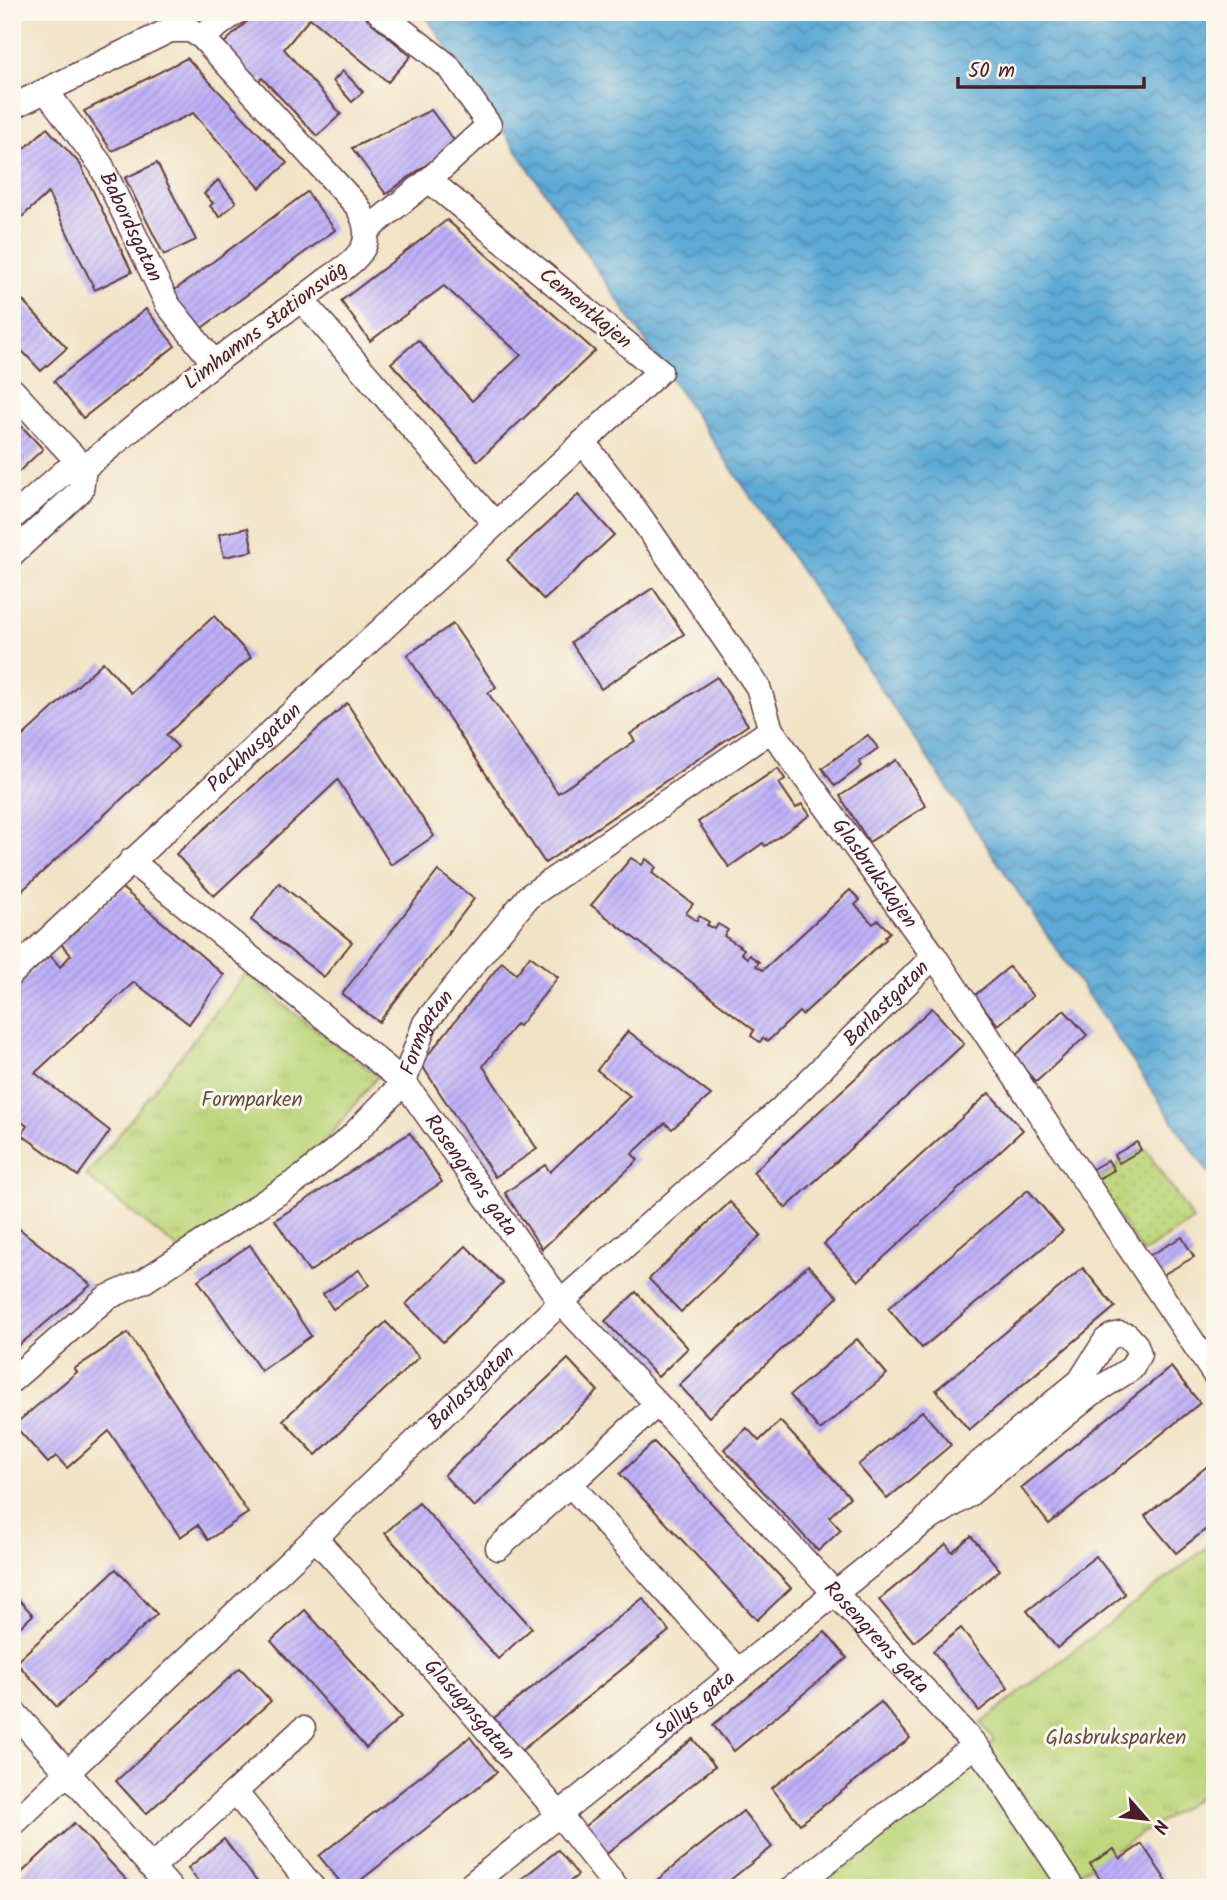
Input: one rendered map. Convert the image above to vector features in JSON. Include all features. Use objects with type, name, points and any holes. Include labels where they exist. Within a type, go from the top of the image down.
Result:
[{"type":"street","points":[[202,37],[236,12]]},
{"type":"street","points":[[12,107],[170,30],[190,30],[202,37],[358,208],[367,230],[429,180],[489,125],[448,66],[379,12]]},
{"type":"street","name":"Babordsgatan","points":[[46,91],[101,165],[168,305],[214,363]]},
{"type":"street","name":"Cementkajen","points":[[429,180],[660,371],[583,442]]},
{"type":"street","name":"Limhamns stationsväg","points":[[12,518],[64,472],[84,468],[214,363],[354,260],[362,250],[367,230]]},
{"type":"street","points":[[302,300],[495,524]]},
{"type":"street","points":[[12,390],[84,468]]},
{"type":"street","name":"Packhusgatan","points":[[12,973],[583,442]]},
{"type":"street","name":"Glasbrukskajen","points":[[583,442],[639,515],[758,687],[771,730],[934,956],[1215,1375]]},
{"type":"street","name":"Limhamns stationsväg","points":[[12,554],[81,490],[84,468]]},
{"type":"street","name":"Formgatan","points":[[12,1380],[106,1298],[144,1280],[304,1176],[349,1139],[404,1082],[425,1023],[528,897],[771,730]]},
{"type":"street","name":"Rosengrens gata","points":[[131,861],[404,1082],[561,1302],[975,1745],[1072,1888]]},
{"type":"street","name":"Barlastgatan","points":[[12,1825],[561,1302],[780,1110],[934,956]]},
{"type":"street","name":"Sallys gata","points":[[467,1888],[924,1522],[967,1496],[1091,1394],[1132,1368],[1139,1354],[1136,1345],[1128,1336],[1120,1334],[1106,1340],[1080,1381],[955,1483],[924,1522]]},
{"type":"street","points":[[498,1548],[657,1404]]},
{"type":"street","points":[[570,1484],[738,1671]]},
{"type":"street","name":"Glasugnsgatan","points":[[315,1538],[459,1698],[559,1814],[617,1888]]},
{"type":"street","points":[[12,1710],[170,1888]]},
{"type":"street","points":[[152,1867],[303,1729]]},
{"type":"street","points":[[793,1888],[975,1745]]},
{"type":"street","points":[[235,1792],[313,1888]]},
{"type":"green space","name":"Formparken","points":[[247,972],[290,1010],[378,1076],[306,1165],[181,1251],[86,1176]]},
{"type":"green space","points":[[1145,1148],[1193,1220],[1143,1253],[1094,1181]]},
{"type":"green space","name":"Glasbruksparken","points":[[1215,1541],[1215,1787],[1055,1888],[813,1888],[994,1741],[981,1723]]},
{"type":"water","points":[[423,12],[1215,12],[1215,1182],[1185,1139]]},
{"type":"building","points":[[257,12],[359,12],[411,56],[388,82],[310,18],[284,49],[341,114],[317,136],[262,78],[258,82],[224,43]]},
{"type":"building","points":[[187,58],[287,163],[260,188],[193,113],[112,151],[84,111]]},
{"type":"building","points":[[343,71],[363,92],[352,102],[333,81]]},
{"type":"building","points":[[431,110],[456,143],[386,194],[352,148]]},
{"type":"building","points":[[47,128],[80,164],[132,272],[95,290],[48,193],[12,226],[12,160]]},
{"type":"building","points":[[157,163],[196,240],[164,255],[125,178]]},
{"type":"building","points":[[218,180],[236,202],[220,217],[210,206],[213,203],[204,194]]},
{"type":"building","points":[[307,192],[335,230],[199,330],[172,292]]},
{"type":"building","points":[[447,220],[595,351],[478,461],[391,363],[418,340],[472,401],[521,355],[444,286],[370,341],[341,301]]},
{"type":"building","points":[[12,289],[67,348],[41,371],[12,340]]},
{"type":"building","points":[[146,309],[175,346],[83,418],[54,381]]},
{"type":"building","points":[[12,416],[43,449],[12,478]]},
{"type":"building","points":[[578,495],[614,535],[544,600],[507,560]]},
{"type":"building","points":[[248,528],[253,551],[224,557],[219,534]]},
{"type":"building","points":[[653,588],[684,634],[601,689],[571,642]]},
{"type":"building","points":[[214,616],[251,657],[166,735],[178,747],[12,900],[12,746],[103,662],[131,693]]},
{"type":"building","points":[[453,624],[496,687],[488,693],[558,793],[635,741],[630,734],[717,677],[748,725],[545,863],[407,655]]},
{"type":"building","points":[[347,703],[434,836],[391,865],[338,780],[214,896],[176,854]]},
{"type":"building","points":[[868,735],[878,748],[859,762],[862,766],[835,786],[822,768]]},
{"type":"building","points":[[896,760],[926,806],[869,842],[840,796]]},
{"type":"building","points":[[778,768],[785,779],[779,783],[796,808],[802,804],[810,815],[729,867],[698,822]]},
{"type":"building","points":[[631,858],[642,865],[646,859],[656,867],[652,873],[693,904],[686,913],[697,921],[699,916],[715,929],[718,924],[728,930],[724,936],[744,949],[741,953],[747,958],[749,955],[759,962],[756,966],[763,970],[850,890],[860,900],[855,905],[873,924],[878,920],[890,932],[886,939],[802,1015],[799,1012],[768,1041],[763,1038],[760,1042],[751,1036],[754,1030],[591,905]]},
{"type":"building","points":[[438,871],[474,899],[379,1022],[342,994]]},
{"type":"building","points":[[279,883],[352,942],[324,977],[251,920]]},
{"type":"building","points":[[122,888],[224,975],[189,1024],[134,982],[35,1073],[110,1131],[78,1176],[21,1134],[27,1126],[18,1119],[12,1126],[12,989],[50,955],[60,967],[71,955],[61,944]]},
{"type":"building","points":[[530,956],[558,977],[483,1066],[537,1149],[495,1177],[421,1064],[502,962],[516,974]]},
{"type":"building","points":[[1009,967],[1033,996],[998,1025],[974,996]]},
{"type":"building","points":[[932,1008],[964,1044],[786,1208],[753,1172]]},
{"type":"building","points":[[1064,1010],[1087,1035],[1036,1082],[1013,1057]]},
{"type":"building","points":[[628,1031],[711,1095],[672,1129],[665,1123],[632,1154],[638,1160],[542,1249],[505,1193],[545,1165],[550,1172],[630,1096],[597,1070]]},
{"type":"building","points":[[989,1093],[1023,1130],[858,1281],[824,1244]]},
{"type":"building","points":[[410,1133],[442,1182],[309,1272],[275,1220]]},
{"type":"building","points":[[1137,1142],[1141,1150],[1119,1163],[1114,1155]]},
{"type":"building","points":[[1108,1160],[1114,1170],[1094,1181],[1089,1171]]},
{"type":"building","points":[[1028,1190],[1063,1231],[922,1348],[888,1308]]},
{"type":"building","points":[[730,1202],[761,1235],[681,1312],[649,1279]]},
{"type":"building","points":[[12,1223],[91,1285],[12,1351]]},
{"type":"building","points":[[1182,1237],[1194,1257],[1159,1277],[1147,1257]]},
{"type":"building","points":[[250,1245],[311,1336],[261,1371],[198,1280]]},
{"type":"building","points":[[466,1246],[503,1283],[443,1342],[406,1304]]},
{"type":"building","points":[[808,1265],[838,1297],[709,1417],[679,1385]]},
{"type":"building","points":[[1083,1268],[1115,1307],[969,1430],[936,1390]]},
{"type":"building","points":[[359,1270],[369,1285],[333,1309],[323,1294]]},
{"type":"building","points":[[636,1292],[688,1348],[658,1377],[605,1321]]},
{"type":"building","points":[[386,1322],[419,1357],[316,1455],[283,1420]]},
{"type":"building","points":[[128,1333],[248,1513],[208,1540],[198,1525],[180,1537],[109,1431],[67,1468],[56,1456],[48,1463],[14,1425],[77,1372],[74,1369]]},
{"type":"building","points":[[857,1339],[887,1374],[820,1430],[790,1395]]},
{"type":"building","points":[[568,1359],[598,1391],[474,1507],[444,1475]]},
{"type":"building","points":[[1171,1367],[1200,1403],[1049,1524],[1021,1488]]},
{"type":"building","points":[[922,1411],[951,1445],[887,1499],[858,1465]]},
{"type":"building","points":[[780,1421],[850,1497],[829,1517],[841,1530],[818,1551],[724,1449],[747,1428],[759,1441]]},
{"type":"building","points":[[654,1442],[791,1588],[757,1620],[620,1474]]},
{"type":"building","points":[[1215,1460],[1215,1522],[1176,1553],[1145,1516]]},
{"type":"building","points":[[419,1503],[532,1628],[498,1659],[385,1533]]},
{"type":"building","points":[[971,1536],[1000,1570],[914,1642],[879,1600],[946,1544],[952,1552]]},
{"type":"building","points":[[1096,1556],[1125,1594],[1057,1648],[1027,1611]]},
{"type":"building","points":[[116,1569],[157,1614],[57,1707],[16,1662]]},
{"type":"building","points":[[12,1592],[33,1615],[12,1634]]},
{"type":"building","points":[[643,1598],[669,1631],[521,1751],[494,1718]]},
{"type":"building","points":[[305,1610],[401,1717],[366,1748],[271,1641]]},
{"type":"building","points":[[961,1628],[1008,1688],[979,1711],[933,1651]]},
{"type":"building","points":[[825,1632],[847,1658],[734,1751],[713,1725]]},
{"type":"building","points":[[240,1668],[271,1701],[146,1814],[116,1781]]},
{"type":"building","points":[[881,1702],[910,1738],[800,1824],[772,1788]]},
{"type":"building","points":[[470,1737],[497,1772],[351,1888],[345,1888],[319,1856]]},
{"type":"building","points":[[693,1739],[715,1766],[603,1857],[580,1830]]},
{"type":"building","points":[[743,1811],[772,1847],[720,1888],[647,1888]]},
{"type":"building","points":[[74,1823],[134,1888],[12,1888],[12,1882]]},
{"type":"building","points":[[224,1839],[262,1888],[203,1888],[188,1868]]},
{"type":"building","points":[[1142,1844],[1171,1888],[1106,1888],[1090,1864],[1114,1849],[1120,1859]]},
{"type":"building","points":[[558,1850],[578,1875],[562,1888],[510,1888]]}]
